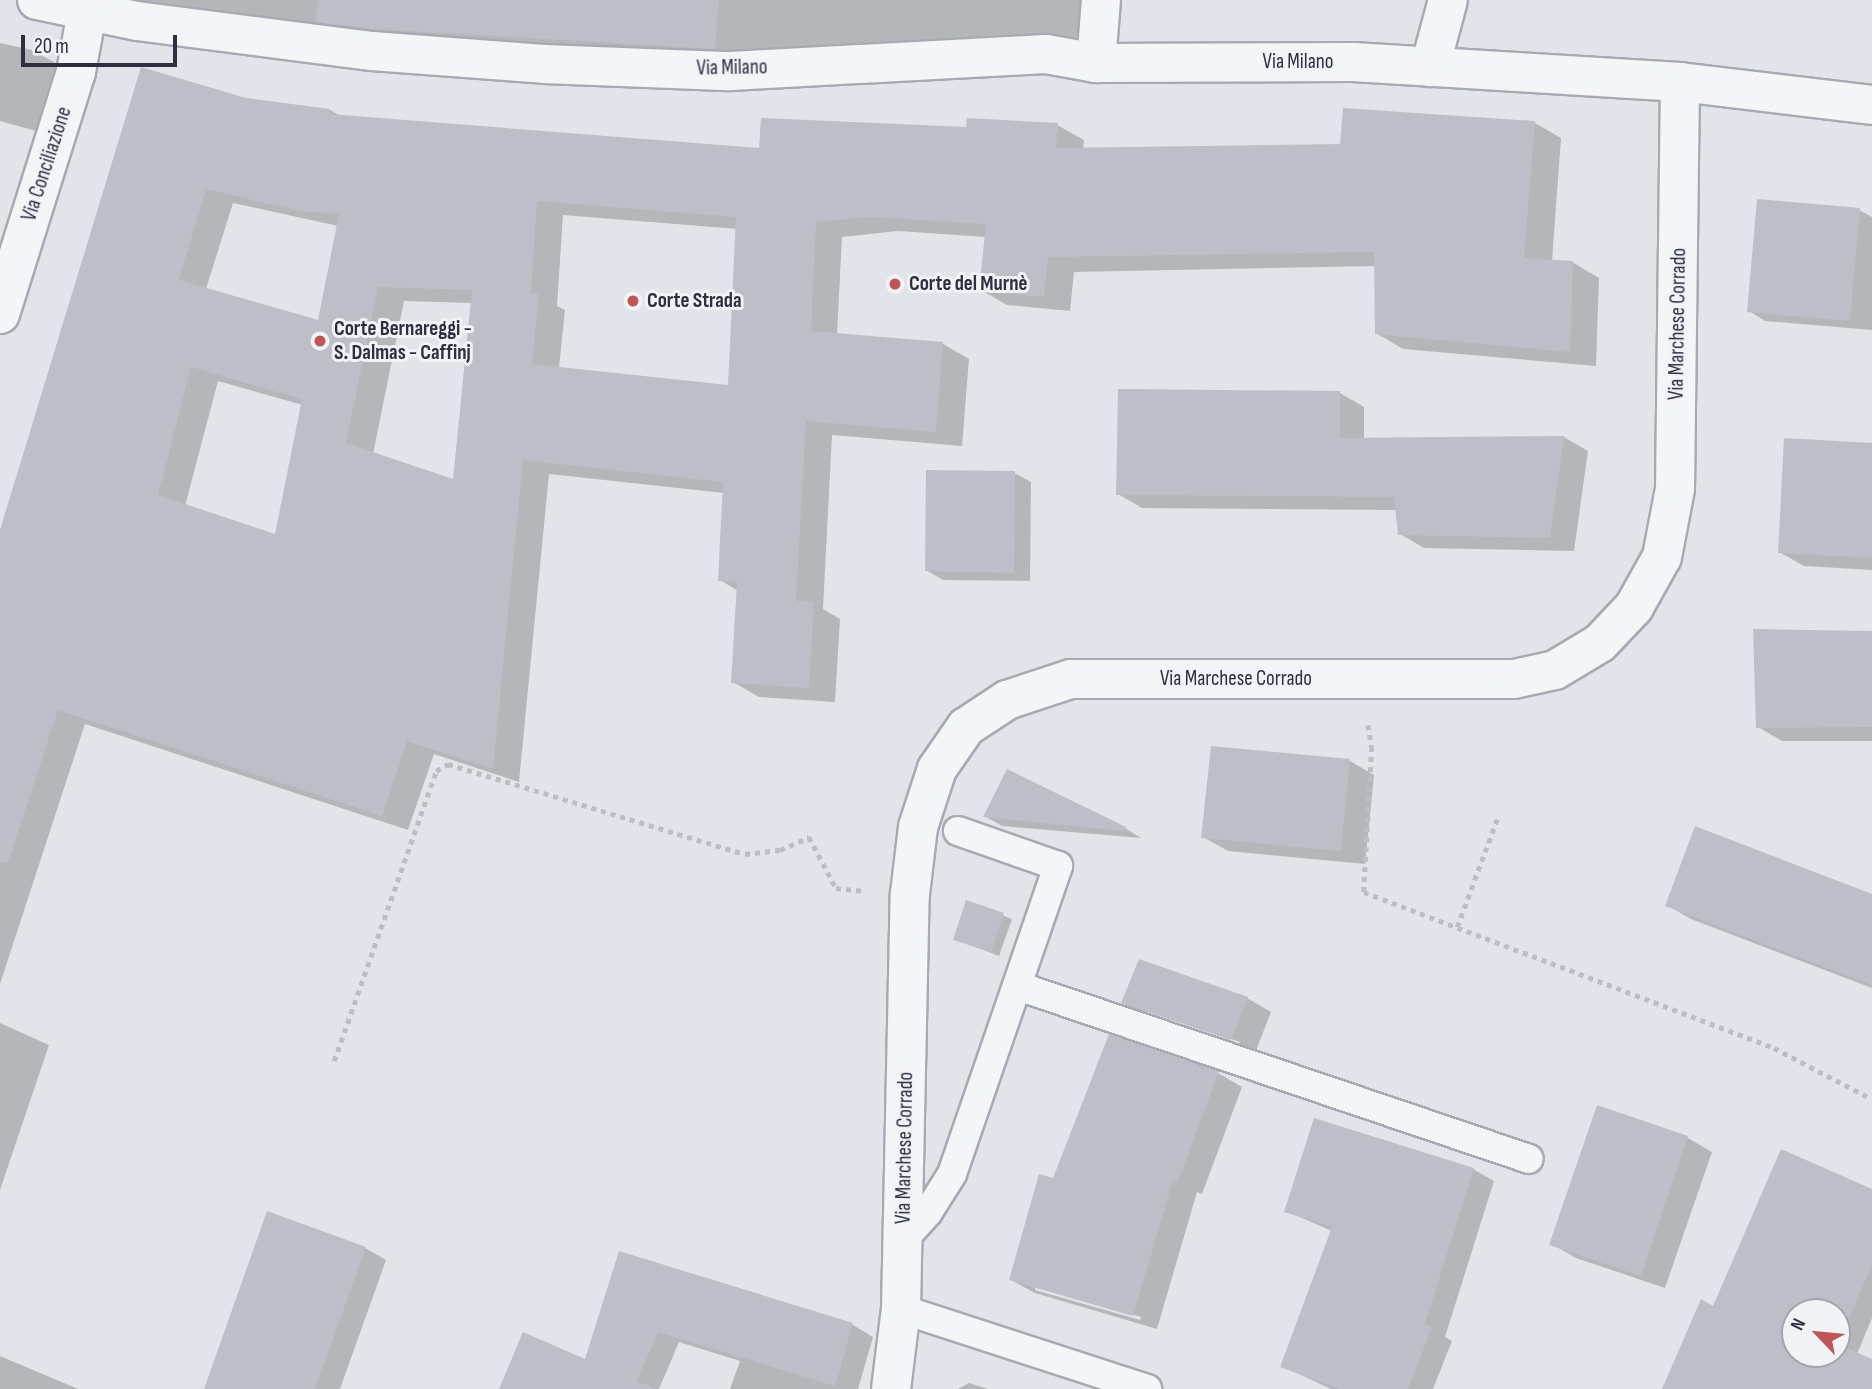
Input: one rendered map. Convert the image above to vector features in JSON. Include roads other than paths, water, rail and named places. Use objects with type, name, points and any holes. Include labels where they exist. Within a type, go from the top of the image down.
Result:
[{"type":"street","name":"Via Milano","points":[[37,0],[86,12],[372,51],[544,64],[730,71],[1046,54],[1096,63],[1353,62],[1680,82],[1872,105]]},
{"type":"street","points":[[1096,63],[1101,0]]},
{"type":"street","points":[[1430,67],[1448,0]]},
{"type":"street","name":"Via Conciliazione","points":[[0,314],[76,72],[86,12]]},
{"type":"street","name":"Via Marchese Corrado","points":[[891,1389],[901,1309],[910,894],[918,827],[937,769],[966,727],[1007,700],[1071,679],[1514,679],[1555,670],[1600,643],[1634,607],[1662,557],[1675,489],[1680,82]]},
{"type":"lane","points":[[903,1240],[928,1212],[952,1174],[1058,866],[958,831]]},
{"type":"lane","points":[[1018,986],[1529,1159]]},
{"type":"lane","points":[[901,1309],[1147,1389]]},
{"type":"place","name":"Corte del Murnè","points":[[895,284]]},
{"type":"place","name":"Corte Strada","points":[[633,301]]},
{"type":"place","name":"Corte Bernareggi - S. Dalmas - Caffinj","points":[[320,341]]}]
